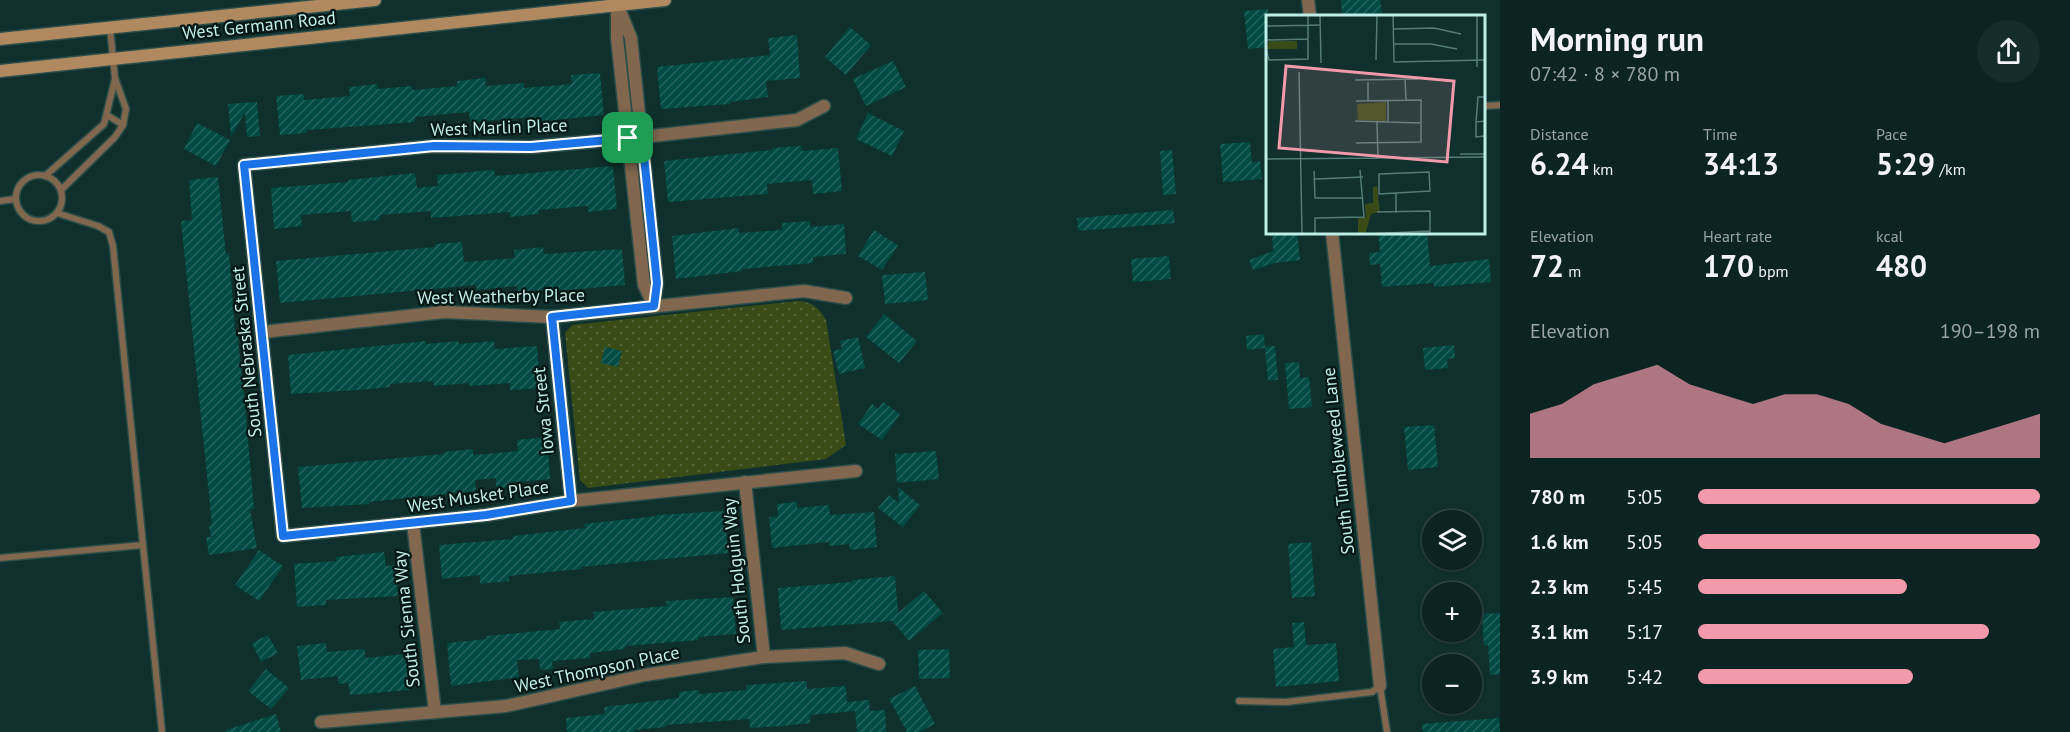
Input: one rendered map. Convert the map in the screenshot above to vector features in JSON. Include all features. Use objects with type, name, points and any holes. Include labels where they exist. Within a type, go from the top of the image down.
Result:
[{"type":"main road","name":"West Germann Road","points":[[0,39],[375,0]]},
{"type":"main road","name":"West Germann Road","points":[[0,70],[617,3],[665,0]]},
{"type":"street","points":[[1308,0],[1310,15]]},
{"type":"street","points":[[617,3],[631,38],[657,283],[654,306]]},
{"type":"street","points":[[617,3],[617,38],[644,285],[654,306]]},
{"type":"street","name":"West Marlin Place","points":[[244,165],[434,146],[531,147],[642,137],[797,120],[824,106]]},
{"type":"street","name":"South Nebraska Street","points":[[244,165],[283,536]]},
{"type":"street","name":"South Tumbleweed Lane","points":[[1332,234],[1380,686]]},
{"type":"street","name":"West Weatherby Place","points":[[263,332],[444,312],[552,317],[804,291],[846,298]]},
{"type":"street","name":"Iowa Street","points":[[552,317],[571,501]]},
{"type":"street","name":"West Musket Place","points":[[283,536],[486,515],[571,501],[856,471]]},
{"type":"street","name":"South Holguin Way","points":[[745,482],[764,657]]},
{"type":"street","name":"South Sienna Way","points":[[413,523],[435,712]]},
{"type":"street","name":"West Thompson Place","points":[[321,722],[506,706],[645,675],[764,657],[844,653],[879,664]]},
{"type":"lane","points":[[61,190],[115,137],[123,125],[126,109],[115,78],[110,28]]},
{"type":"lane","points":[[45,176],[104,124],[115,78]]},
{"type":"lane","points":[[1485,106],[1500,105]]},
{"type":"lane","points":[[107,115],[123,125]]},
{"type":"lane","points":[[38,175],[52,179],[61,190],[62,198],[57,213],[44,221],[35,221],[21,214],[15,199],[19,185],[24,180],[38,175]]},
{"type":"lane","points":[[0,201],[15,199]]},
{"type":"lane","points":[[57,213],[98,226],[109,232],[113,246],[162,732]]},
{"type":"lane","points":[[0,558],[143,545]]},
{"type":"lane","points":[[1239,701],[1286,702],[1372,692],[1380,686],[1386,732]]},
{"type":"green space","points":[[798,301],[815,306],[826,320],[846,445],[826,459],[588,488],[580,480],[565,333],[572,325]]},
{"type":"building","points":[[1341,0],[1380,0],[1382,13],[1342,15]]},
{"type":"building","points":[[1268,9],[1266,47],[1248,49],[1244,11]]},
{"type":"building","points":[[850,27],[871,45],[846,75],[825,57]]},
{"type":"building","points":[[797,35],[800,78],[766,81],[768,97],[730,102],[730,104],[661,109],[657,67],[770,55],[768,38]]},
{"type":"building","points":[[893,61],[906,87],[866,106],[853,79]]},
{"type":"building","points":[[600,73],[604,115],[534,122],[534,117],[470,122],[469,112],[415,117],[415,122],[307,130],[307,133],[280,135],[276,96],[304,94],[304,100],[350,96],[349,87],[377,84],[378,89],[412,86],[413,90],[457,86],[457,81],[485,78],[486,86],[524,83],[524,88],[572,84],[571,75]]},
{"type":"building","points":[[257,102],[260,136],[247,137],[245,112],[231,137],[228,104]]},
{"type":"building","points":[[868,113],[904,131],[892,156],[856,139]]},
{"type":"building","points":[[197,123],[230,140],[216,166],[184,149]]},
{"type":"building","points":[[1250,142],[1252,162],[1260,161],[1262,179],[1223,182],[1220,144]]},
{"type":"building","points":[[801,146],[802,151],[838,148],[842,191],[813,194],[812,180],[767,184],[768,194],[668,202],[664,161]]},
{"type":"building","points":[[1172,150],[1176,194],[1163,195],[1160,151]]},
{"type":"building","points":[[613,166],[617,209],[588,212],[588,206],[539,210],[539,214],[510,217],[510,212],[431,218],[431,211],[380,215],[380,220],[352,222],[351,211],[301,215],[302,226],[274,229],[271,188],[348,182],[348,180],[415,173],[417,188],[438,186],[437,175],[494,170],[495,176]]},
{"type":"building","points":[[218,177],[226,254],[229,253],[254,509],[250,509],[257,548],[209,555],[206,537],[211,537],[209,526],[212,525],[181,221],[192,220],[189,180]]},
{"type":"building","points":[[1173,210],[1175,223],[1078,231],[1077,218]]},
{"type":"building","points":[[810,221],[810,227],[844,224],[846,254],[813,257],[813,263],[742,269],[742,271],[676,279],[672,236],[739,228],[739,233],[782,230],[782,223]]},
{"type":"building","points":[[874,230],[898,245],[882,270],[858,256]]},
{"type":"building","points":[[1272,234],[1297,234],[1300,260],[1275,263],[1253,270],[1249,260],[1273,251]]},
{"type":"building","points":[[1378,234],[1427,234],[1430,266],[1489,259],[1491,282],[1434,287],[1434,283],[1382,287],[1380,264],[1370,265],[1369,253],[1380,252]]},
{"type":"building","points":[[462,242],[464,262],[515,258],[514,250],[543,247],[544,254],[622,249],[625,285],[518,292],[517,286],[477,290],[476,285],[280,303],[276,261],[435,247],[435,244]]},
{"type":"building","points":[[1169,256],[1171,279],[1133,282],[1131,259]]},
{"type":"building","points":[[925,272],[928,300],[885,304],[882,275]]},
{"type":"building","points":[[884,314],[917,341],[899,363],[866,337]]},
{"type":"building","points":[[1264,334],[1265,348],[1247,350],[1246,336]]},
{"type":"building","points":[[858,337],[865,368],[839,374],[833,351],[842,349],[840,341]]},
{"type":"building","points":[[426,341],[426,344],[458,341],[459,344],[494,341],[495,349],[537,346],[540,388],[510,390],[510,383],[434,386],[433,381],[390,384],[391,387],[359,390],[291,394],[288,355]]},
{"type":"building","points":[[1454,345],[1455,358],[1447,359],[1448,368],[1425,370],[1423,348]]},
{"type":"building","points":[[1275,346],[1278,380],[1268,381],[1265,347]]},
{"type":"building","points":[[605,347],[622,351],[618,367],[601,363]]},
{"type":"building","points":[[1299,362],[1300,378],[1309,377],[1312,407],[1289,409],[1285,363]]},
{"type":"building","points":[[883,402],[900,414],[882,440],[858,424],[872,404],[878,409]]},
{"type":"building","points":[[1434,425],[1438,467],[1408,470],[1404,427]]},
{"type":"building","points":[[547,437],[550,479],[508,483],[509,487],[496,488],[496,478],[475,480],[476,491],[369,502],[369,504],[302,508],[298,467],[444,454],[444,452],[473,449],[473,455],[518,451],[517,440]]},
{"type":"building","points":[[936,451],[939,479],[897,483],[895,454]]},
{"type":"building","points":[[898,487],[920,505],[903,527],[878,508],[889,495],[899,503]]},
{"type":"building","points":[[797,502],[797,508],[829,505],[830,515],[874,512],[877,547],[850,550],[849,544],[829,546],[829,542],[772,548],[769,517],[778,516],[777,504]]},
{"type":"building","points":[[724,511],[728,553],[509,576],[509,581],[480,584],[480,575],[442,579],[439,545],[513,539],[513,536],[585,528],[584,524],[657,515]]},
{"type":"building","points":[[1311,542],[1315,596],[1292,598],[1288,544]]},
{"type":"building","points":[[259,550],[283,566],[259,601],[235,585]]},
{"type":"building","points":[[384,552],[386,566],[395,565],[398,596],[326,600],[326,605],[297,607],[294,564],[336,561],[336,557]]},
{"type":"building","points":[[895,576],[898,613],[924,591],[943,613],[909,641],[892,621],[781,630],[778,588]]},
{"type":"building","points":[[733,597],[736,634],[698,637],[698,640],[625,646],[625,649],[590,653],[590,658],[552,661],[553,669],[540,670],[539,659],[517,660],[519,677],[451,686],[447,643],[487,639],[486,636],[560,629],[559,622],[594,619],[593,612],[667,606],[666,601]]},
{"type":"building","points":[[1500,613],[1500,674],[1490,675],[1488,645],[1484,646],[1482,614]]},
{"type":"building","points":[[1304,622],[1306,645],[1336,643],[1339,681],[1276,687],[1273,649],[1294,647],[1292,623]]},
{"type":"building","points":[[268,635],[278,653],[261,662],[252,643]]},
{"type":"building","points":[[326,643],[327,652],[365,649],[365,658],[406,654],[409,690],[350,695],[348,683],[338,684],[338,676],[301,680],[297,646]]},
{"type":"building","points":[[949,649],[950,678],[919,679],[918,650]]},
{"type":"building","points":[[266,669],[289,688],[271,709],[248,691]]},
{"type":"building","points":[[807,681],[807,689],[846,686],[847,702],[869,700],[870,711],[885,710],[886,732],[857,732],[855,711],[810,715],[810,723],[782,726],[750,728],[749,719],[666,725],[666,727],[634,730],[634,732],[567,732],[566,718],[605,714],[604,707],[679,698],[679,692],[699,690],[699,694],[746,690],[746,685]]},
{"type":"building","points":[[915,686],[935,724],[919,732],[907,732],[889,699]]},
{"type":"building","points":[[276,714],[281,732],[226,732],[226,730]]},
{"type":"building","points":[[1499,718],[1500,732],[1423,732],[1422,724]]},
{"type":"route","points":[[642,137],[657,283],[654,306],[552,317],[571,501],[486,515],[283,536],[244,165],[434,146],[531,147],[628,138],[642,137]]}]
